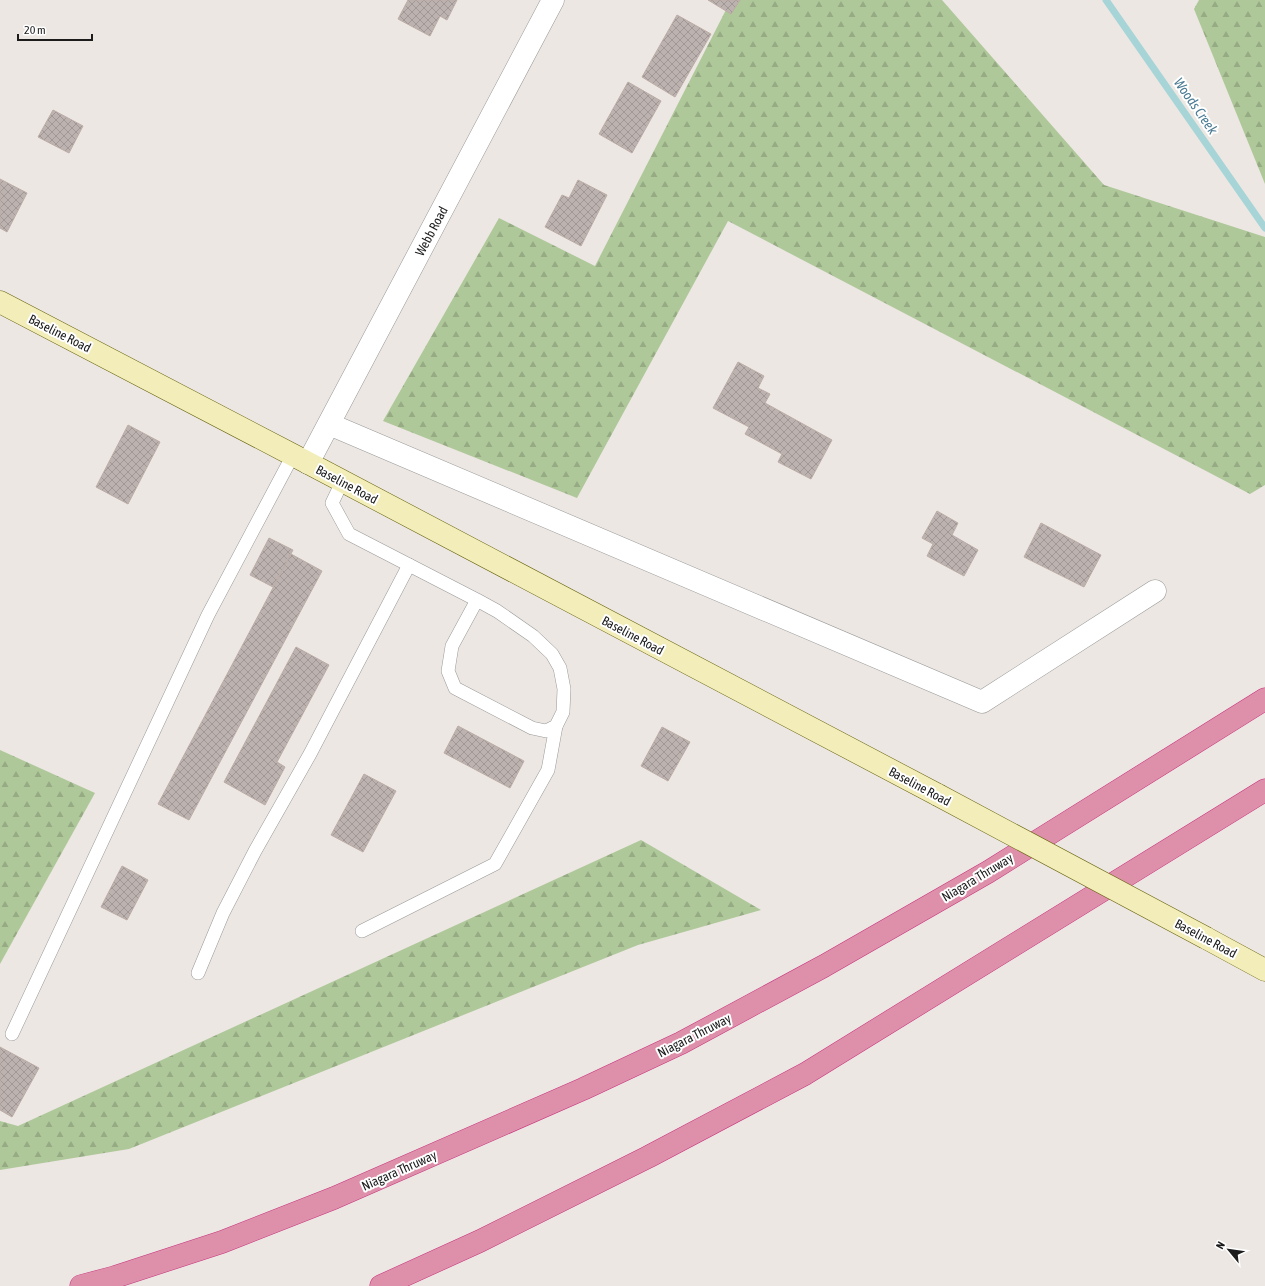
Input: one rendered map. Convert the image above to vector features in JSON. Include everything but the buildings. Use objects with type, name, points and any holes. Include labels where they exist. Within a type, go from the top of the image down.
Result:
[{"type":"highway","name":"Niagara Thruway","points":[[81,1286],[115,1277],[222,1242],[334,1198],[583,1089],[681,1043],[824,966],[988,872],[1265,699]]},
{"type":"highway","points":[[381,1286],[494,1234],[648,1157],[805,1074],[1265,790]]},
{"type":"street","name":"Webb Road","points":[[300,459],[329,424],[553,0]]},
{"type":"street","name":"Baseline Road","points":[[0,302],[938,795],[1265,970]]},
{"type":"street","points":[[329,424],[982,702],[1155,591]]},
{"type":"lane","points":[[12,1034],[208,615],[300,459]]},
{"type":"lane","points":[[342,482],[332,503],[349,534],[478,600],[497,611],[533,636],[552,654],[560,668],[564,689],[563,712],[556,726],[548,770],[495,864],[362,931]]},
{"type":"lane","points":[[198,973],[224,914],[255,851],[310,754],[409,565]]},
{"type":"lane","points":[[478,600],[452,646],[448,671],[455,688],[532,728],[546,731],[556,726]]},
{"type":"green space","points":[[731,0],[942,0],[1104,185],[1265,237],[1265,485],[1250,494],[728,221],[577,498],[383,421],[499,218],[595,266]]},
{"type":"green space","points":[[1199,0],[1265,0],[1265,184],[1194,9]]},
{"type":"green space","points":[[0,750],[95,793],[0,964]]},
{"type":"green space","points":[[641,840],[761,910],[638,945],[129,1149],[0,1170],[0,1121],[18,1126]]},
{"type":"waterway","name":"Woods Creek","points":[[1106,0],[1265,228]]}]
